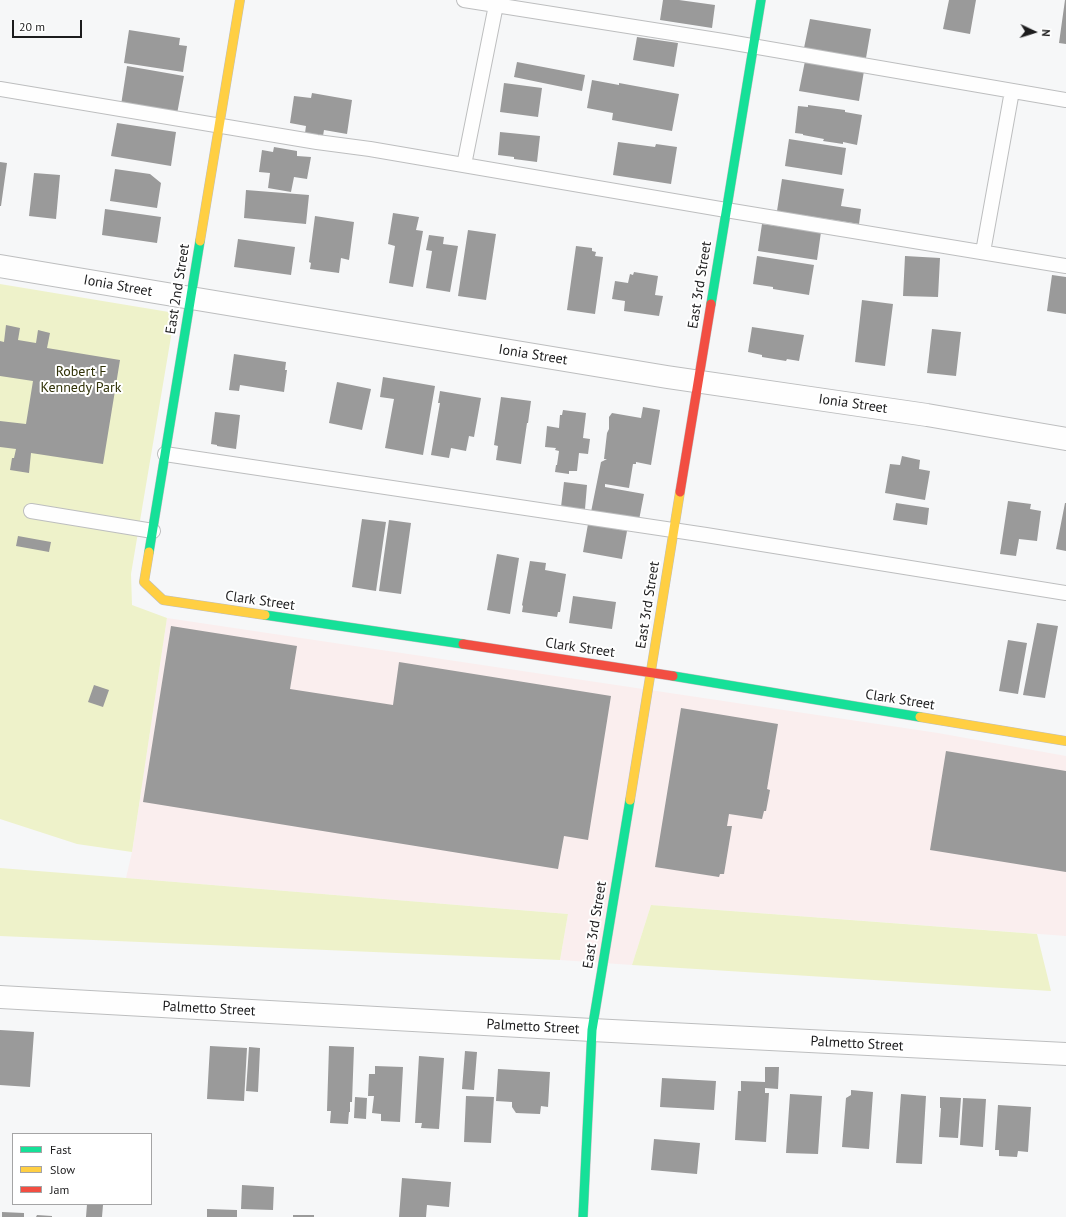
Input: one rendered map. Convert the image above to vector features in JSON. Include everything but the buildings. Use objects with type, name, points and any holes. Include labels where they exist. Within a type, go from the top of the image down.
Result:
[{"type":"street","name":"East 2nd Street","points":[[144,582],[240,0]]},
{"type":"street","name":"East 3rd Street","points":[[583,1217],[592,1030],[760,0]]},
{"type":"street","name":"Ionia Street","points":[[0,266],[698,382],[927,415],[1066,439]]},
{"type":"street","name":"Clark Street","points":[[144,582],[163,600],[651,672],[1066,741]]},
{"type":"street","name":"Palmetto Street","points":[[0,997],[592,1030],[1066,1054]]},
{"type":"lane","points":[[464,0],[753,46],[1066,100]]},
{"type":"lane","points":[[464,164],[496,5]]},
{"type":"lane","points":[[0,89],[464,164],[726,210],[1066,266]]},
{"type":"lane","points":[[983,252],[1012,91]]},
{"type":"lane","points":[[165,454],[674,530],[1066,593]]},
{"type":"lane","points":[[30,511],[153,531]]},
{"type":"shaded area","points":[[167,618],[938,733],[1066,756],[1066,936],[651,905],[632,965],[560,960],[568,914],[126,878],[132,852]]},
{"type":"green space","name":"Robert F Kennedy Park","points":[[0,284],[175,313],[131,574],[132,605],[167,618],[132,852],[77,844],[0,819]]},
{"type":"green space","points":[[0,868],[568,914],[560,960],[0,936]]},
{"type":"green space","points":[[651,905],[1037,934],[1051,991],[632,965]]},
{"type":"traffic: fast","points":[[711,304],[761,0]]},
{"type":"traffic: fast","points":[[149,552],[200,241]]},
{"type":"traffic: fast","points":[[265,615],[463,644]]},
{"type":"traffic: fast","points":[[673,676],[920,717]]},
{"type":"traffic: fast","points":[[583,1217],[592,1030],[630,800]]},
{"type":"traffic: slow","points":[[200,241],[240,0]]},
{"type":"traffic: slow","points":[[630,800],[680,492]]},
{"type":"traffic: slow","points":[[149,552],[144,582],[163,600],[265,615]]},
{"type":"traffic: slow","points":[[920,717],[1066,741]]},
{"type":"traffic: jam","points":[[680,492],[711,304]]},
{"type":"traffic: jam","points":[[463,644],[673,676]]}]
